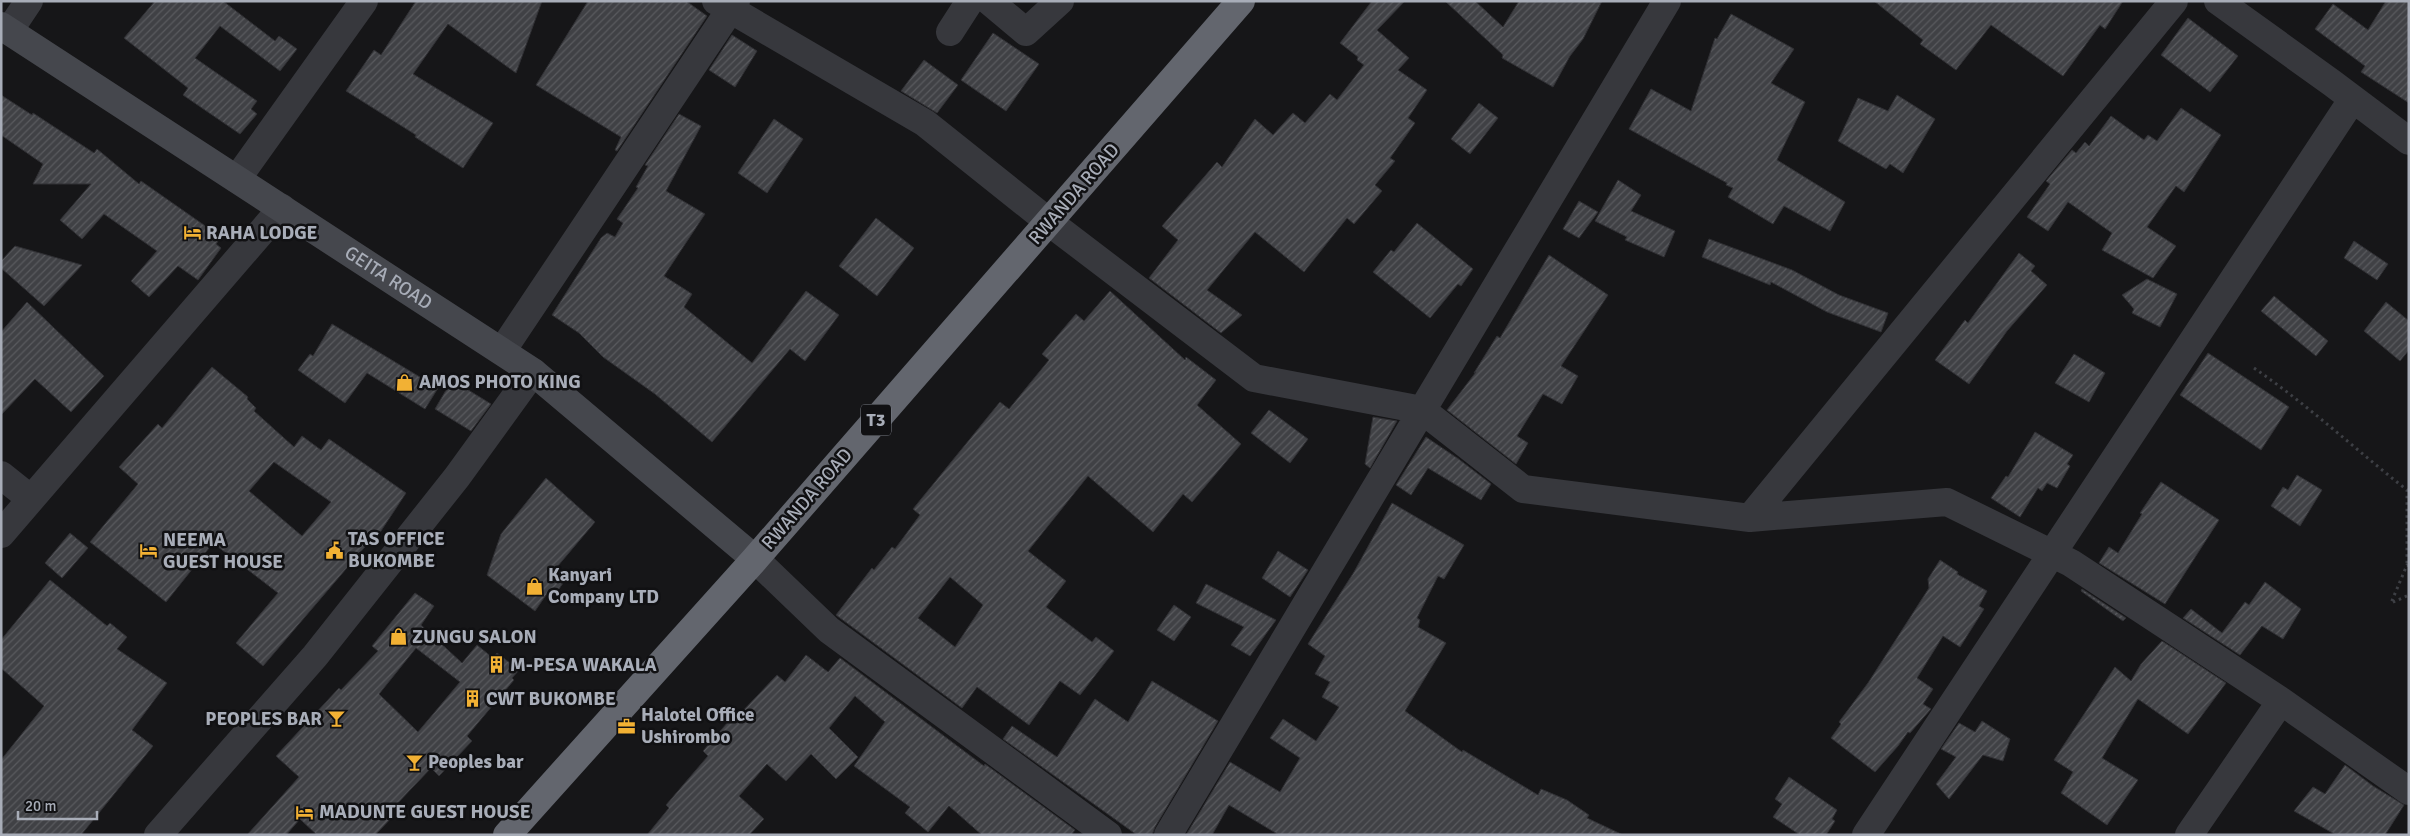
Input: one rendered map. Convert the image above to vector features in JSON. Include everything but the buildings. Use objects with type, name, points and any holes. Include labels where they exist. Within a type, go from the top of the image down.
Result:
[{"type":"highway","name":"RWANDA ROAD","points":[[508,835],[755,559],[1241,1]]},
{"type":"main road","name":"GEITA ROAD","points":[[5,29],[533,372],[755,559]]},
{"type":"street","points":[[5,29],[29,1]]},
{"type":"street","points":[[237,179],[364,1]]},
{"type":"street","points":[[950,32],[970,1]]},
{"type":"street","points":[[989,1],[1026,32],[1060,1]]},
{"type":"street","points":[[1168,835],[1666,1]]},
{"type":"street","points":[[1750,518],[2174,1]]},
{"type":"street","points":[[2218,1],[2409,141]]},
{"type":"street","points":[[502,351],[727,4],[925,123],[1049,222],[1254,378],[1422,410],[1523,489],[1750,518],[1947,502],[2071,563],[2281,701],[2409,791]]},
{"type":"street","points":[[1866,835],[2352,100]]},
{"type":"street","points":[[1,534],[282,208]]},
{"type":"street","points":[[158,835],[315,656],[457,477],[533,372]]},
{"type":"street","points":[[1,474],[31,499]]},
{"type":"street","points":[[755,559],[829,630],[1108,835]]},
{"type":"street","points":[[2189,835],[2281,701]]},
{"type":"path","points":[[2254,368],[2289,392],[2358,452],[2408,490],[2408,565],[2391,603],[2409,595]]},
{"type":"place","name":"RAHA LODGE","points":[[192,233]]},
{"type":"place","name":"AMOS PHOTO KING","points":[[405,382]]},
{"type":"place","name":"TAS OFFICE BUKOMBE","points":[[334,550]]},
{"type":"place","name":"NEEMA GUEST HOUSE","points":[[149,551]]},
{"type":"place","name":"Kanyari Company LTD","points":[[534,586]]},
{"type":"place","name":"ZUNGU SALON","points":[[398,637]]},
{"type":"place","name":"M-PESA WAKALA","points":[[496,665]]},
{"type":"place","name":"CWT BUKOMBE","points":[[472,699]]},
{"type":"place","name":"PEOPLES BAR","points":[[336,719]]},
{"type":"place","name":"Halotel Office Ushirombo","points":[[627,726]]},
{"type":"place","name":"Peoples bar","points":[[414,762]]},
{"type":"place","name":"MADUNTE GUEST HOUSE","points":[[305,812]]}]
